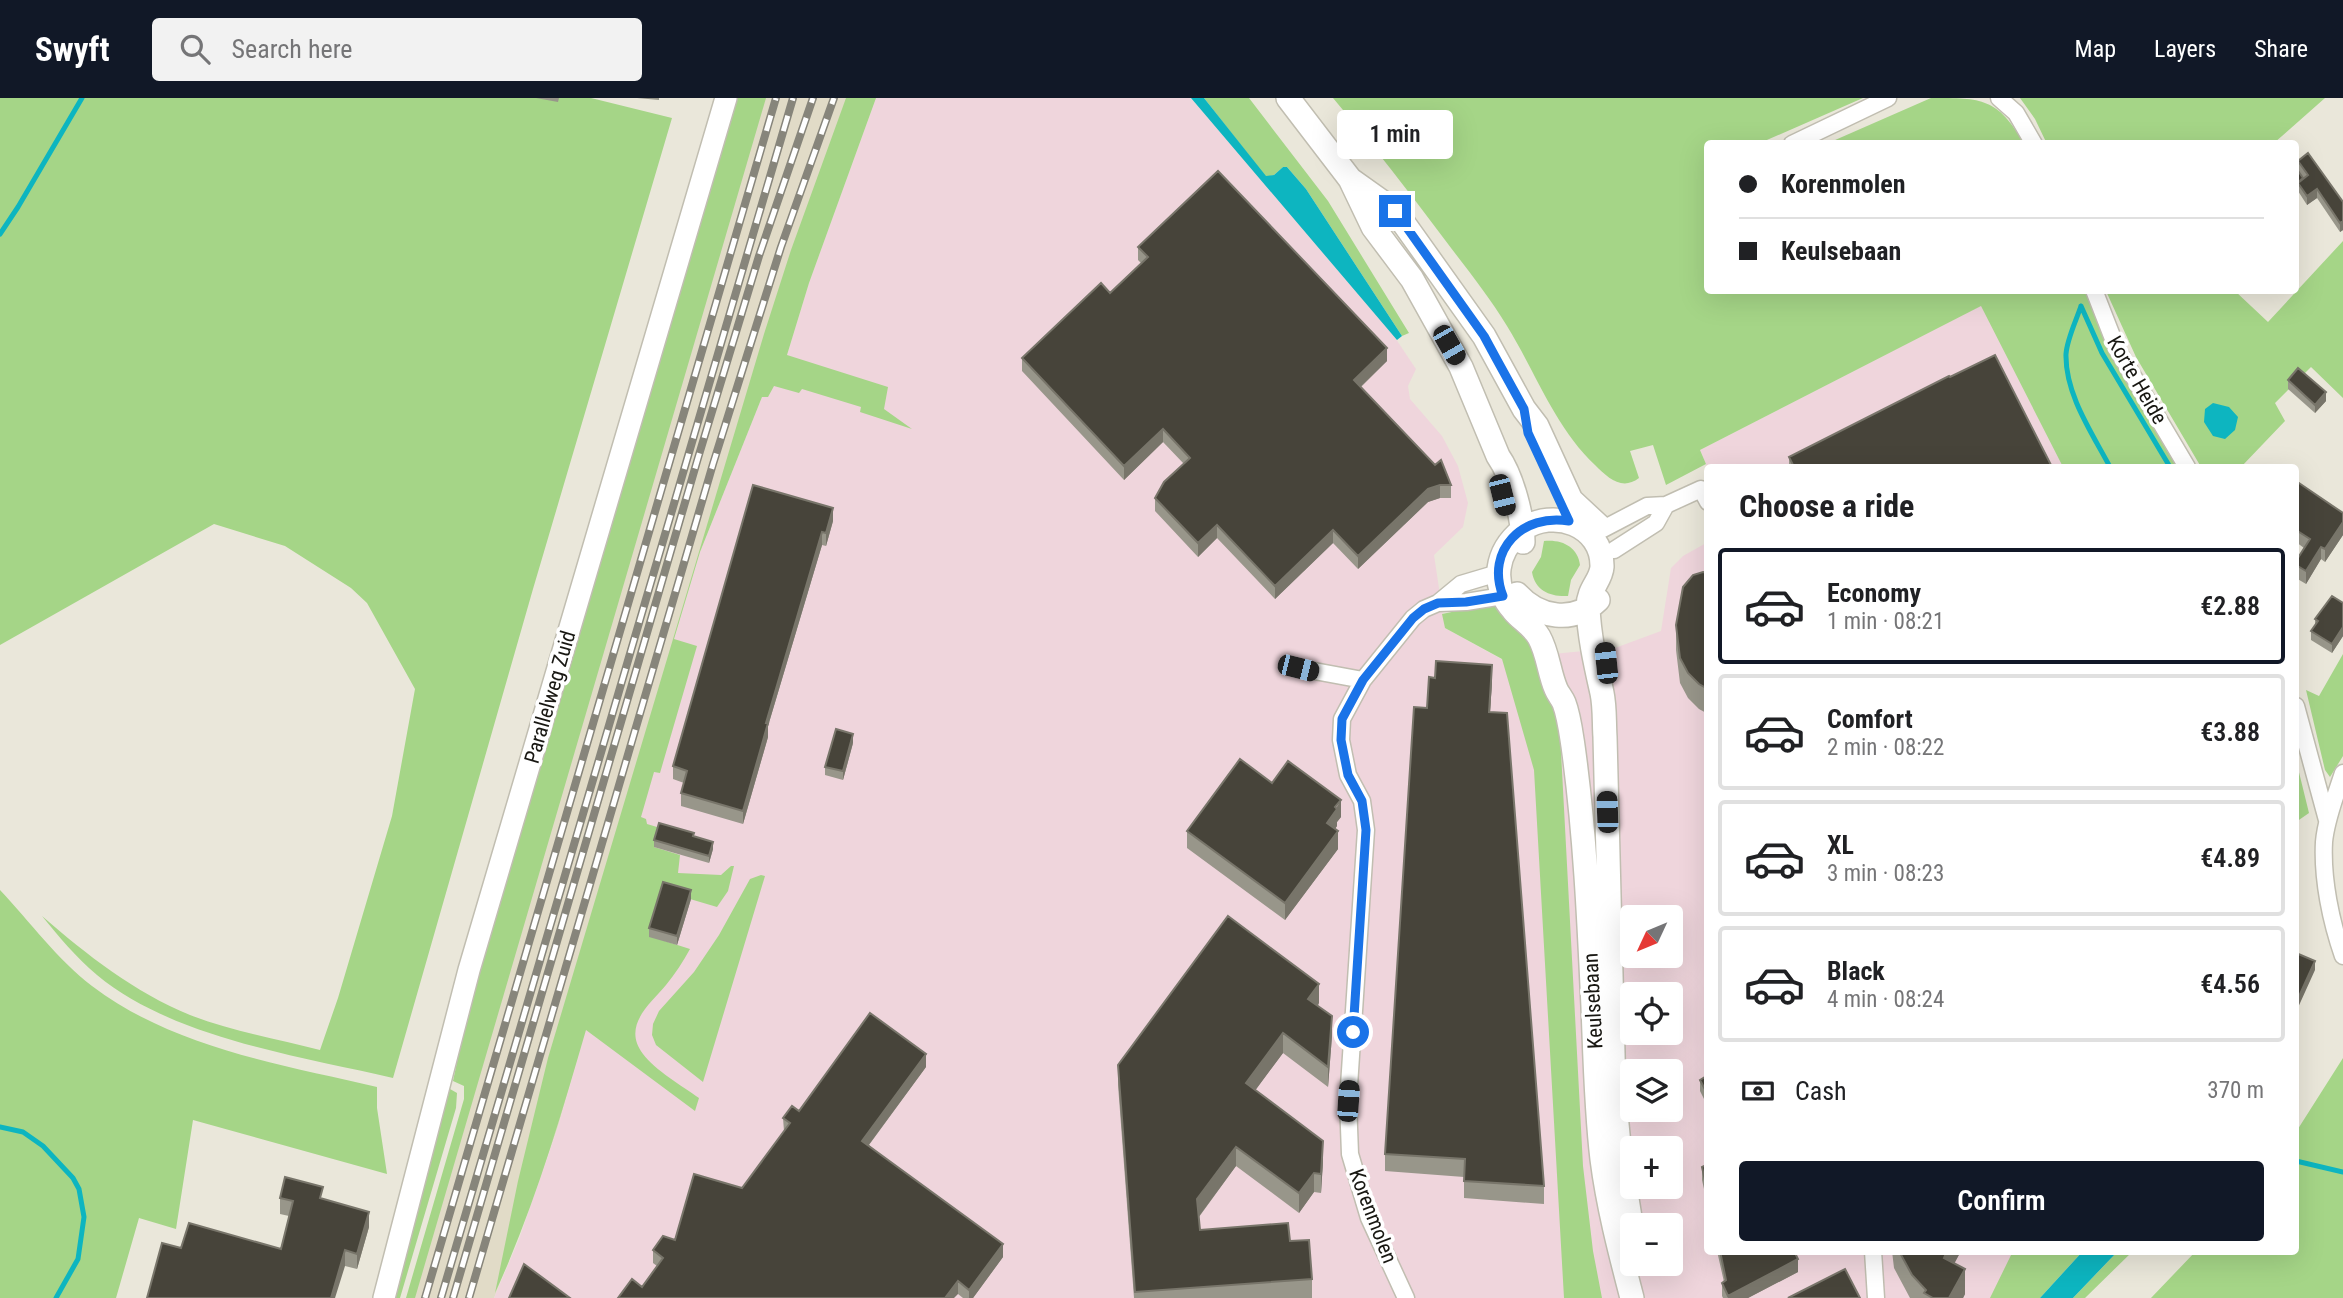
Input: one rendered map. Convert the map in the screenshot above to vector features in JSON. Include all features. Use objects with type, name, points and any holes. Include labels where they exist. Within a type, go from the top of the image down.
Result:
[{"type":"main road","points":[[1288,98],[1350,179],[1373,227],[1412,279],[1461,366],[1498,456],[1496,471],[1522,546],[1512,571],[1510,595]]},
{"type":"main road","points":[[1350,179],[1395,211],[1484,336],[1524,409],[1537,426],[1574,515],[1602,538],[1613,573],[1609,586],[1595,602],[1569,615],[1536,619],[1526,603],[1510,595],[1498,573],[1500,558],[1518,534],[1539,522],[1574,515]]},
{"type":"main road","name":"Keulsebaan","points":[[1595,602],[1608,679],[1602,693],[1614,1093],[1629,1213]]},
{"type":"main road","name":"Keulsebaan","points":[[1536,619],[1554,640],[1565,686],[1564,703],[1573,742],[1580,800],[1602,1161],[1615,1233],[1632,1298]]},
{"type":"main road","points":[[1642,1276],[1648,1298]]},
{"type":"street","name":"Parallelweg Zuid","points":[[384,1298],[469,970],[726,98]]},
{"type":"street","points":[[1800,140],[1888,98]]},
{"type":"street","points":[[1999,98],[2016,113],[2032,140]]},
{"type":"street","name":"Korte Heide","points":[[2096,294],[2117,349],[2185,464]]},
{"type":"street","points":[[1602,538],[1647,506],[1667,505],[1701,489],[1704,495]]},
{"type":"street","points":[[1602,538],[1656,523],[1667,505]]},
{"type":"street","name":"Korenmolen","points":[[1406,1298],[1369,1218],[1350,1154],[1348,1101],[1366,830],[1362,801],[1348,775],[1341,740],[1342,719],[1363,680],[1413,618],[1438,603],[1461,584],[1498,573]]},
{"type":"street","points":[[1438,603],[1510,595]]},
{"type":"street","points":[[1298,668],[1363,680]]},
{"type":"street","points":[[2299,716],[2327,823]]},
{"type":"street","points":[[2343,773],[2327,823],[2324,843],[2327,888],[2337,940],[2343,956]]},
{"type":"street","points":[[1873,1255],[1876,1298]]},
{"type":"shaded area","points":[[747,98],[876,98],[700,552],[671,650],[616,924],[558,1127],[494,1298],[410,1298]]},
{"type":"shaded area","points":[[876,98],[1191,98],[1388,327],[1416,369],[1408,386],[1410,399],[1442,436],[1458,466],[1468,503],[1463,527],[1434,555],[1445,628],[1501,659],[1615,648],[1661,631],[1671,568],[1683,556],[1704,544],[1704,1255],[2055,1255],[2033,1298],[494,1298],[519,1239],[558,1127],[616,924],[671,650],[700,552],[762,397],[787,355],[809,283]]},
{"type":"shaded area","points":[[1992,300],[2074,464],[1706,464],[1700,450]]},
{"type":"green space","points":[[0,98],[591,98],[672,118],[393,1078],[238,1042],[162,1015],[128,997],[97,975],[68,947],[42,916],[112,972],[169,1006],[222,1026],[320,1050],[392,816],[415,689],[367,603],[351,588],[285,546],[214,524],[0,645]]},
{"type":"green space","points":[[735,98],[766,98],[415,1298],[406,1298],[464,1099],[464,1086],[453,1081],[468,1010]]},
{"type":"green space","points":[[846,98],[876,98],[809,283],[787,355],[888,387],[884,409],[912,429],[860,412],[861,407],[802,389],[799,393],[774,386],[768,397],[762,397],[700,552],[674,639],[697,646],[660,773],[654,772],[641,817],[646,819],[647,824],[657,827],[654,847],[680,855],[678,873],[721,875],[734,866],[728,891],[717,907],[663,891],[649,936],[690,949],[673,977],[640,1016],[635,1034],[637,1044],[654,1066],[699,1098],[695,1111],[586,1030],[534,1196],[495,1293],[518,1181],[548,1058],[764,334]]},
{"type":"green space","points":[[1204,98],[1249,98],[1328,201],[1409,333],[1402,336],[1306,189],[1287,167],[1266,177]]},
{"type":"green space","points":[[1333,98],[1863,98],[1767,140],[1704,140],[1704,294],[2086,294],[2111,350],[2178,464],[2061,464],[1981,306],[1700,450],[1706,464],[1666,485],[1653,445],[1630,451],[1639,478],[1627,483],[1616,481],[1595,465],[1568,434],[1493,304]]},
{"type":"green space","points":[[1931,98],[1976,100],[1987,104],[2005,117],[2022,140],[1835,140]]},
{"type":"green space","points":[[2020,98],[2325,98],[2277,140],[2045,140],[2035,119]]},
{"type":"green space","points":[[2343,241],[2343,398],[2311,367],[2275,403],[2285,421],[2244,464],[2199,464],[2136,357],[2107,294],[2238,294],[2268,322],[2294,294],[2299,294],[2299,289]]},
{"type":"green space","points":[[1544,541],[1557,541],[1568,545],[1579,559],[1580,565],[1571,580],[1568,596],[1545,592],[1536,584],[1532,572],[1541,557]]},
{"type":"green space","points":[[1481,606],[1497,607],[1525,627],[1545,672],[1560,733],[1583,1166],[1593,1251],[1602,1298],[1564,1298],[1534,770],[1502,659],[1445,628],[1442,614]]},
{"type":"green space","points":[[2343,654],[2343,756],[2330,777],[2325,770],[2306,690],[2319,696]]},
{"type":"green space","points":[[2299,772],[2309,813],[2299,820]]},
{"type":"green space","points":[[765,876],[703,1082],[656,1045],[652,1035],[653,1024],[659,1011],[694,972],[719,935],[750,879]]},
{"type":"green space","points":[[0,890],[44,940],[92,986],[157,1025],[229,1051],[377,1087],[377,1108],[387,1174],[193,1120],[176,1229],[139,1218],[116,1298],[0,1298]]},
{"type":"green space","points":[[2343,1058],[2343,1298],[2151,1298],[2192,1255],[2299,1255],[2299,1127]]},
{"type":"green space","points":[[450,1089],[457,1093],[456,1108],[400,1298],[392,1298]]},
{"type":"green space","points":[[2011,1255],[2079,1255],[2040,1298],[1990,1298]]},
{"type":"green space","points":[[2114,1255],[2129,1255],[2085,1298],[2073,1298]]},
{"type":"water","points":[[1191,98],[1204,98],[1266,176],[1274,175],[1287,167],[1306,189],[1402,336],[1397,340]]},
{"type":"water","points":[[2213,403],[2229,407],[2238,417],[2235,430],[2225,439],[2213,436],[2204,422],[2205,409]]},
{"type":"water","points":[[2079,1255],[2114,1255],[2073,1298],[2040,1298]]},
{"type":"building","points":[[2308,153],[2343,202],[2343,221],[2340,223],[2317,189],[2307,196],[2299,182],[2308,175],[2299,160]]},
{"type":"building","points":[[1218,171],[1387,348],[1354,380],[1435,465],[1441,460],[1451,485],[1428,489],[1358,556],[1333,530],[1275,586],[1217,525],[1198,543],[1155,498],[1164,482],[1190,458],[1163,429],[1124,466],[1022,358],[1101,283],[1110,293],[1148,257],[1138,247]]},
{"type":"building","points":[[1995,355],[2050,464],[1792,464],[1789,457]]},
{"type":"building","points":[[2298,368],[2326,392],[2315,405],[2288,380]]},
{"type":"building","points":[[2299,483],[2343,513],[2343,522],[2325,549],[2321,547],[2306,571],[2299,567],[2299,556],[2310,539],[2299,532]]},
{"type":"building","points":[[753,485],[833,508],[826,533],[822,532],[743,811],[681,793],[687,771],[673,766]]},
{"type":"building","points":[[1704,572],[1704,687],[1688,673],[1680,658],[1676,625],[1683,587],[1693,575]]},
{"type":"building","points":[[2332,596],[2343,603],[2343,627],[2332,644],[2311,631],[2318,621],[2315,619]]},
{"type":"building","points":[[1436,661],[1492,665],[1489,712],[1507,713],[1544,1186],[1464,1181],[1465,1159],[1385,1154],[1414,707],[1427,708],[1429,677],[1435,678]]},
{"type":"building","points":[[836,729],[853,734],[843,771],[825,767]]},
{"type":"building","points":[[1240,759],[1272,783],[1288,761],[1341,800],[1327,823],[1338,831],[1285,903],[1187,831]]},
{"type":"building","points":[[659,823],[694,833],[693,836],[713,842],[709,856],[654,840]]},
{"type":"building","points":[[663,882],[691,890],[677,936],[649,928]]},
{"type":"building","points":[[1228,916],[1319,984],[1308,999],[1332,1016],[1328,1067],[1283,1033],[1246,1083],[1323,1141],[1321,1174],[1314,1173],[1299,1193],[1236,1147],[1197,1199],[1200,1230],[1288,1223],[1290,1241],[1309,1240],[1312,1279],[1135,1292],[1118,1065]]},
{"type":"building","points":[[2299,954],[2315,961],[2299,996]]},
{"type":"building","points":[[870,1013],[926,1054],[862,1141],[1003,1244],[969,1290],[958,1281],[945,1298],[618,1298],[632,1279],[642,1287],[663,1258],[653,1250],[663,1236],[675,1240],[694,1174],[742,1188],[790,1123],[783,1118],[792,1106],[799,1111]]},
{"type":"building","points":[[285,1177],[323,1187],[320,1198],[369,1212],[357,1254],[345,1250],[331,1298],[147,1298],[162,1243],[181,1248],[189,1223],[281,1249],[293,1201],[280,1198]]},
{"type":"building","points":[[1721,1255],[1796,1255],[1798,1259],[1728,1296],[1722,1283],[1726,1280]]},
{"type":"building","points":[[1901,1255],[1945,1255],[1944,1258],[1965,1269],[1949,1298],[1933,1298],[1924,1293],[1926,1290],[1912,1275]]},
{"type":"building","points":[[524,1264],[570,1298],[509,1298]]},
{"type":"building","points":[[1845,1269],[1860,1298],[1788,1298]]},
{"type":"waterway","points":[[0,234],[82,98]]},
{"type":"waterway","points":[[2081,306],[2102,353],[2168,464]]},
{"type":"waterway","points":[[2081,306],[2068,342],[2067,369],[2081,413],[2108,464]]},
{"type":"waterway","points":[[0,1127],[23,1132],[43,1146],[73,1178],[79,1189],[84,1217],[78,1259],[56,1298]]},
{"type":"waterway","points":[[2299,1162],[2343,1172]]},
{"type":"railway","points":[[425,1298],[776,98]]},
{"type":"railway","points":[[441,1298],[793,98]]},
{"type":"railway","points":[[453,1298],[698,458],[759,256],[813,98]]},
{"type":"railway","points":[[469,1298],[713,464],[781,247],[834,98]]},
{"type":"route","points":[[1353,1032],[1366,830],[1362,801],[1348,775],[1341,740],[1342,719],[1363,680],[1413,618],[1438,603],[1503,596],[1498,580],[1500,558],[1513,538],[1529,525],[1557,519],[1569,521],[1528,433],[1524,409],[1484,336],[1395,211]]}]
